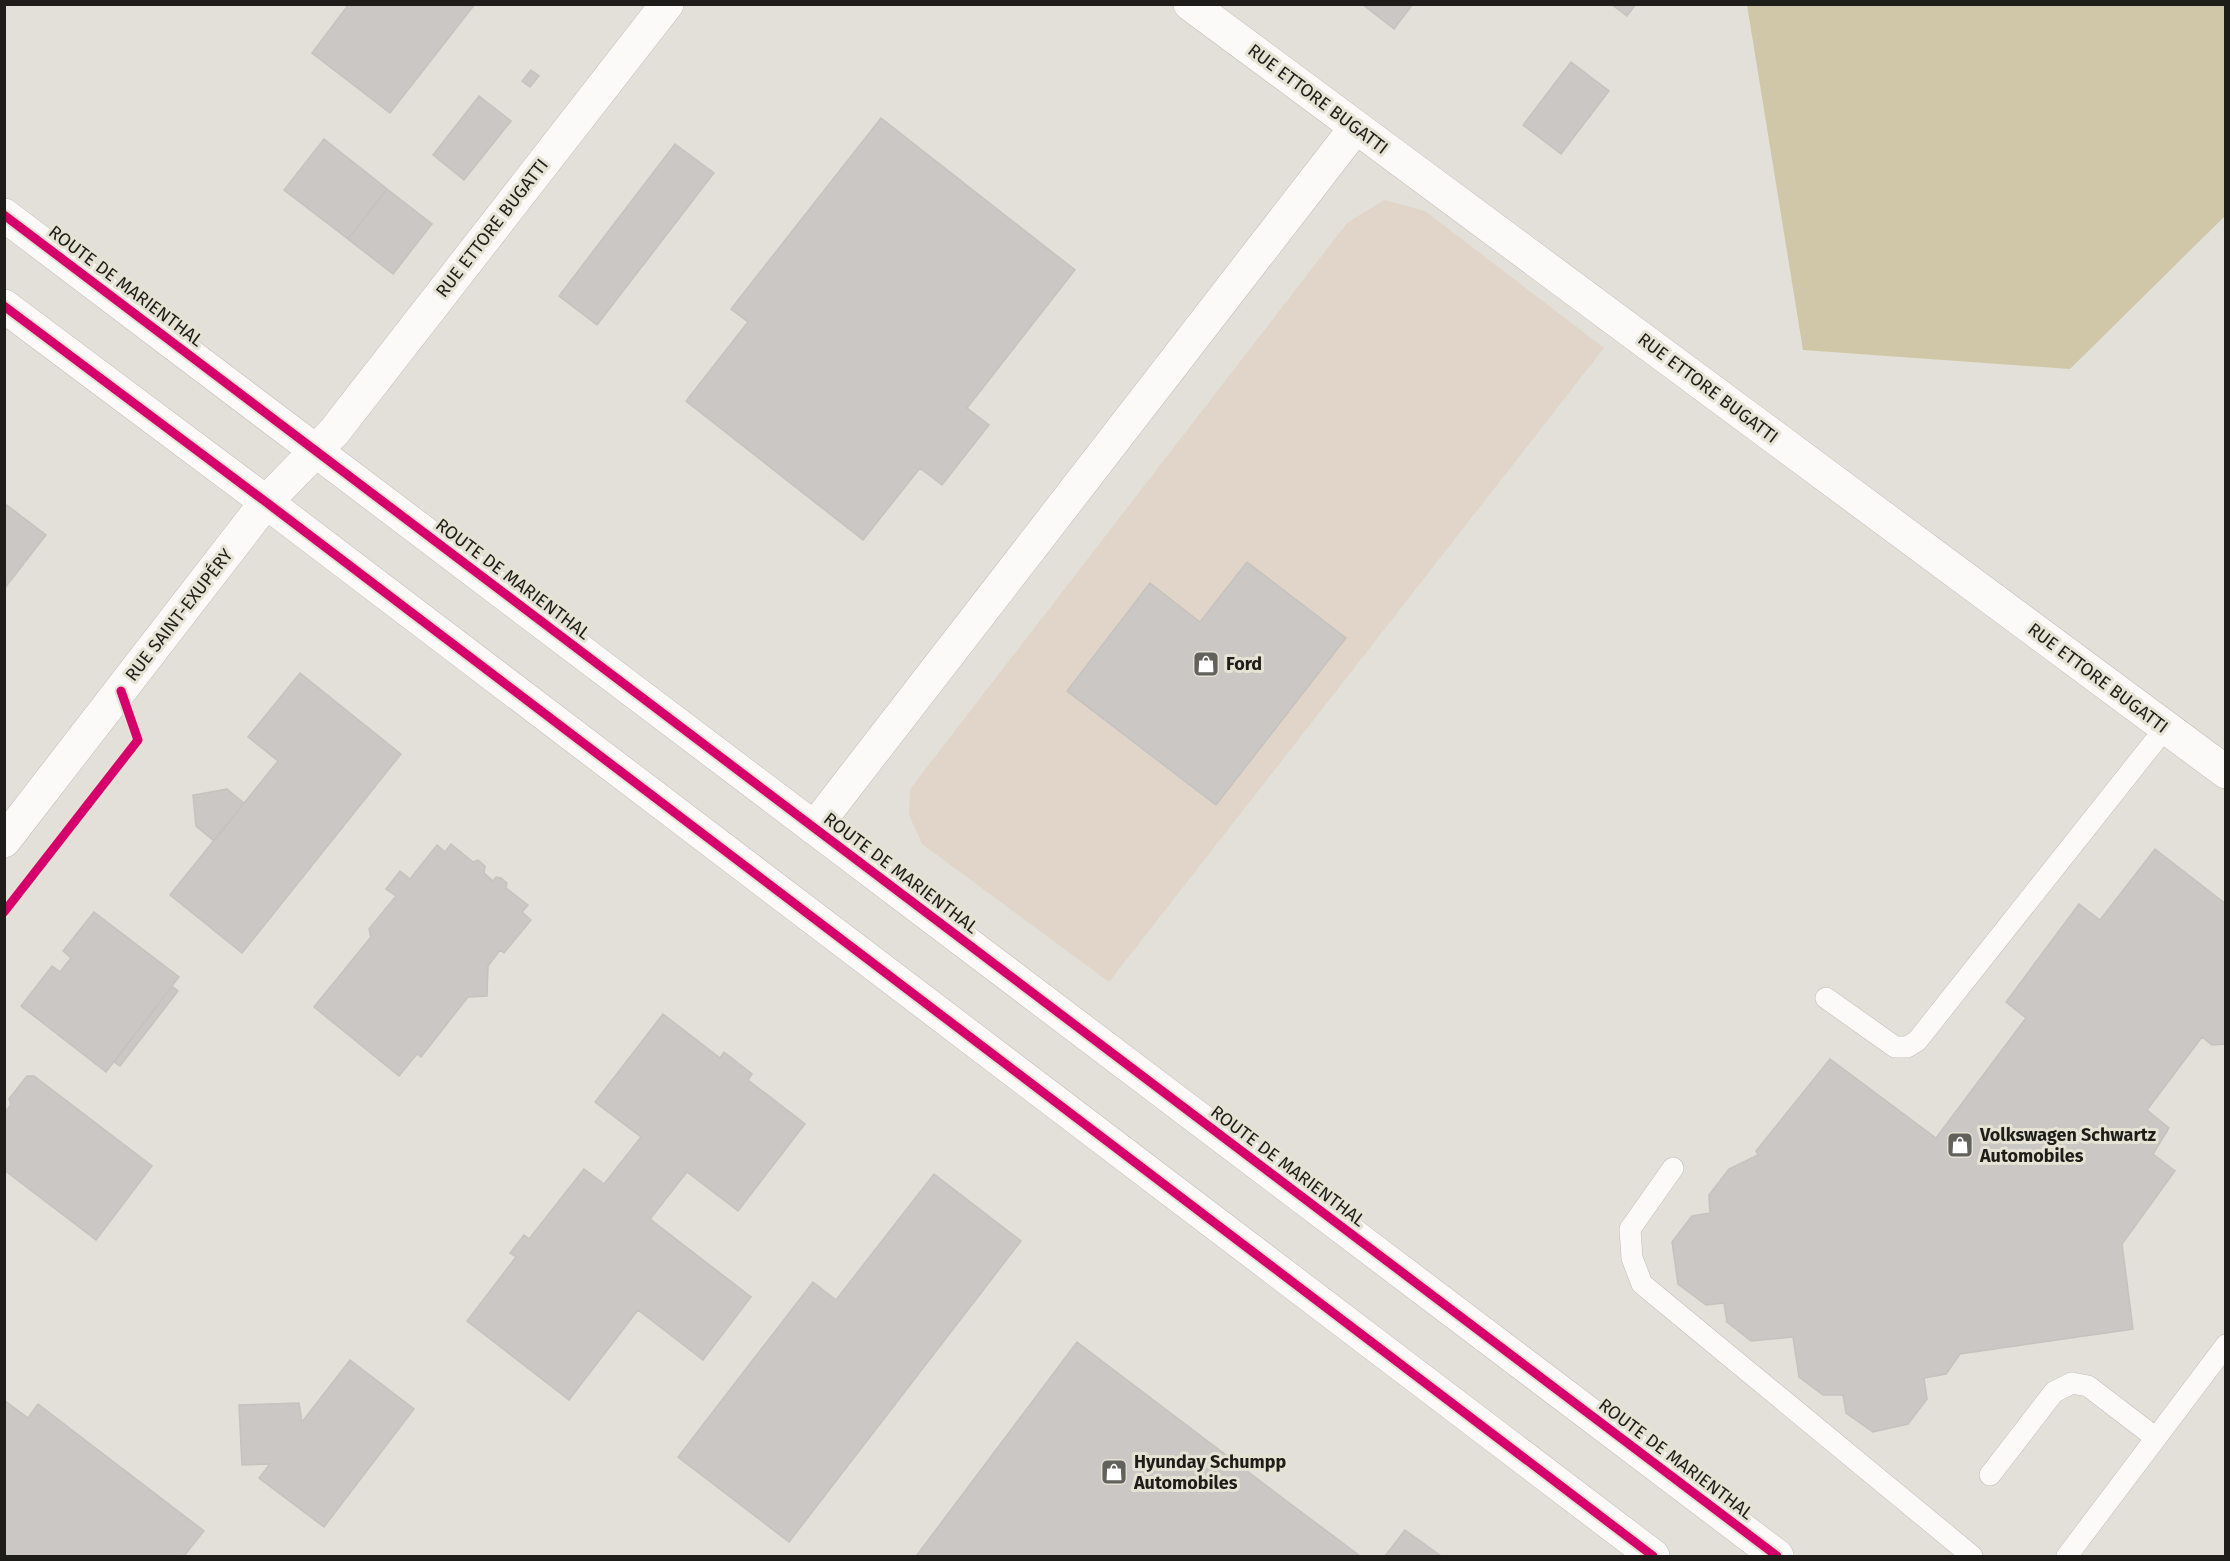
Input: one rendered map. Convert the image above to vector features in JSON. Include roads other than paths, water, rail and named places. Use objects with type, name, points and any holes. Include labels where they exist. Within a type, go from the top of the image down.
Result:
[{"type":"street","name":"RUE ETTORE BUGATTI","points":[[315,450],[334,432],[667,4]]},
{"type":"street","name":"RUE ETTORE BUGATTI","points":[[1191,4],[2226,772]]},
{"type":"street","points":[[814,828],[1356,127]]},
{"type":"street","name":"ROUTE DE MARIENTHAL","points":[[4,215],[1777,1557]]},
{"type":"street","points":[[4,306],[267,502],[1653,1557]]},
{"type":"street","name":"RUE SAINT-EXUPÉRY","points":[[4,842],[267,502],[315,450]]},
{"type":"lane","points":[[1826,998],[1895,1047],[1907,1047],[1917,1041],[2166,728]]},
{"type":"lane","points":[[1672,1168],[1630,1229],[1632,1258],[1642,1284],[1972,1557]]},
{"type":"lane","points":[[2067,1557],[2226,1345]]},
{"type":"lane","points":[[1990,1475],[2054,1392],[2072,1383],[2088,1386],[2156,1438]]},
{"type":"place","name":"Ford","points":[[1206,664]]},
{"type":"place","name":"Volkswagen Schwartz Automobiles","points":[[1960,1145]]},
{"type":"place","name":"Hyunday Schumpp Automobiles","points":[[1114,1472]]}]
